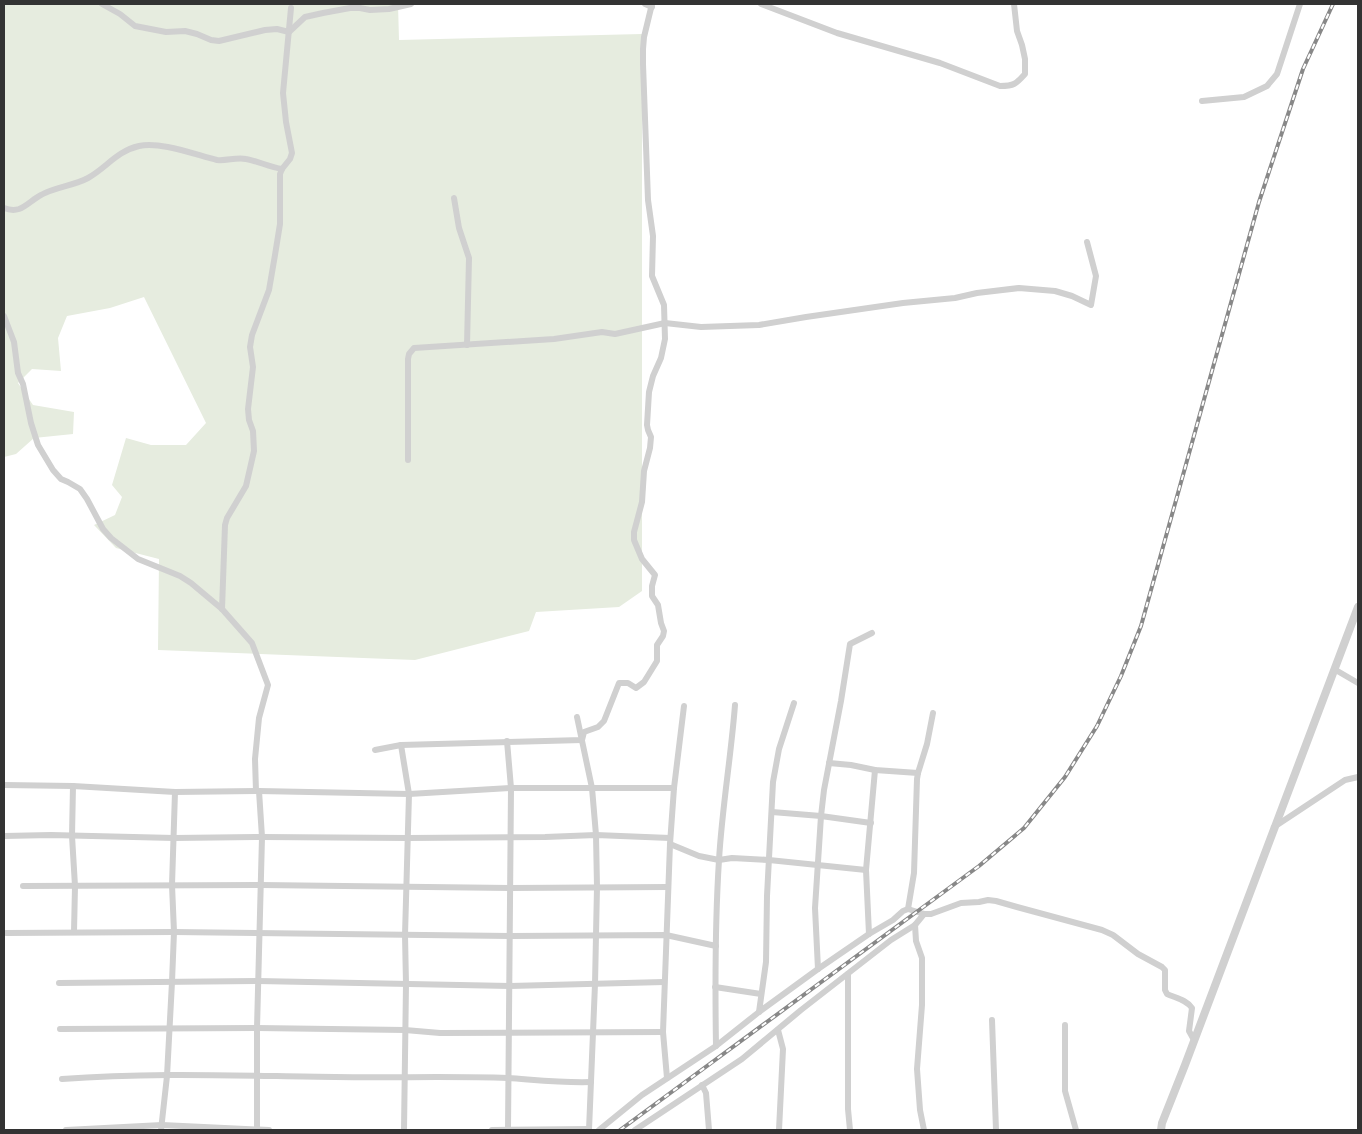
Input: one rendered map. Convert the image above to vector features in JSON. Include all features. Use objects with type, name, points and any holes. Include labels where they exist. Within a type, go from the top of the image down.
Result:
[{"type":"street","points":[[102,4],[120,14],[135,26],[166,32],[185,31],[211,40],[218,41],[277,29],[289,32]]},
{"type":"street","points":[[289,32],[305,17],[350,8],[389,9],[411,4]]},
{"type":"street","points":[[582,740],[584,732],[598,727],[604,721],[619,683],[628,683],[636,688],[644,682],[657,661],[657,645],[664,631],[658,605],[652,596],[655,575],[642,559],[634,540],[634,532],[642,502],[644,471],[650,448],[651,437],[647,424],[649,392],[666,339],[664,305],[652,276],[652,236],[648,200],[642,49],[652,6],[645,4]]},
{"type":"street","points":[[761,4],[837,33],[940,63],[1000,86],[1017,84],[1025,74],[1025,59],[1017,31],[1014,4]]},
{"type":"street","points":[[1202,101],[1244,97],[1267,86],[1277,74],[1300,4]]},
{"type":"street","points":[[222,609],[225,525],[227,518],[246,486],[254,451],[253,431],[248,420],[253,367],[250,347],[252,335],[269,290],[274,264],[280,224],[280,174],[292,153],[283,93],[291,8]]},
{"type":"street","points":[[4,208],[20,209],[40,195],[87,178],[126,150],[140,146],[164,146],[224,161],[244,158],[272,168],[282,168]]},
{"type":"street","points":[[454,198],[459,228],[469,258],[468,345]]},
{"type":"street","points":[[408,460],[409,354],[414,348],[554,339],[602,332],[615,334],[665,323],[702,326],[759,325],[1019,288],[1055,291],[1072,296],[1091,305],[1096,276],[1087,242]]},
{"type":"street","points":[[4,316],[14,342],[18,373],[23,384],[31,423],[38,445],[53,470],[61,480],[80,489],[103,529],[111,538],[138,559],[180,576],[222,609],[252,643],[268,685],[259,718],[255,759],[262,837],[257,1028],[258,1130]]},
{"type":"street","points":[[1161,1130],[1162,1123],[1358,608]]},
{"type":"street","points":[[818,969],[815,908],[824,790],[850,644],[872,633]]},
{"type":"street","points":[[1334,670],[1358,683]]},
{"type":"street","points":[[759,1012],[766,962],[773,782],[779,749],[794,703]]},
{"type":"street","points":[[667,1078],[663,1032],[670,841],[684,706]]},
{"type":"street","points":[[716,1046],[715,987],[719,860],[725,786],[735,706]]},
{"type":"street","points":[[908,909],[914,873],[918,772],[928,744],[933,713]]},
{"type":"street","points":[[492,1130],[589,1130],[595,984],[596,835],[592,788],[577,717]]},
{"type":"street","points":[[375,750],[401,745],[582,740]]},
{"type":"street","points":[[507,741],[511,788],[508,1130]]},
{"type":"street","points":[[401,745],[408,794],[404,1130]]},
{"type":"street","points":[[829,763],[875,770],[918,772]]},
{"type":"street","points":[[870,934],[866,870],[875,770]]},
{"type":"street","points":[[1274,827],[1345,780],[1358,777]]},
{"type":"street","points":[[4,785],[74,786],[175,792],[258,791],[408,794],[511,788],[674,788]]},
{"type":"street","points":[[74,786],[72,836],[75,886],[74,932]]},
{"type":"street","points":[[162,1128],[167,1076],[174,932],[172,885],[175,792]]},
{"type":"street","points":[[772,812],[871,823]]},
{"type":"street","points":[[4,836],[408,838],[596,835],[670,841],[699,856],[719,860],[732,858],[769,860],[866,870]]},
{"type":"street","points":[[23,886],[668,887]]},
{"type":"street","points":[[599,1130],[642,1095],[716,1046],[818,969],[893,920],[902,911],[908,909],[931,914],[960,902],[996,901],[1090,926],[1114,935],[1138,954],[1165,970],[1165,990],[1168,994],[1190,1004],[1192,1008],[1189,1031],[1194,1040]]},
{"type":"street","points":[[639,1129],[742,1059],[891,940],[915,925],[924,914]]},
{"type":"street","points":[[915,925],[916,941],[922,958],[922,1005],[917,1069],[920,1110],[924,1130]]},
{"type":"street","points":[[6,933],[174,932],[511,936],[666,935],[716,946]]},
{"type":"street","points":[[848,974],[848,1109],[850,1130]]},
{"type":"street","points":[[60,983],[258,981],[510,986],[664,982]]},
{"type":"street","points":[[715,987],[762,994]]},
{"type":"street","points":[[992,1020],[996,1130]]},
{"type":"street","points":[[1065,1024],[1065,1091],[1076,1130]]},
{"type":"street","points":[[60,1029],[257,1028],[405,1030],[440,1033],[663,1032]]},
{"type":"street","points":[[778,1030],[783,1050],[779,1130]]},
{"type":"street","points":[[62,1079],[92,1076],[257,1076],[508,1078],[592,1082]]},
{"type":"street","points":[[702,1085],[706,1093],[709,1130]]},
{"type":"street","points":[[66,1130],[162,1128],[269,1130]]},
{"type":"shaded area","points":[[4,4],[398,4],[399,40],[642,34],[642,591],[619,607],[536,612],[529,631],[415,660],[158,650],[159,559],[116,548],[94,525],[115,515],[122,497],[112,485],[126,438],[151,445],[186,445],[206,423],[144,297],[110,308],[67,316],[58,338],[61,371],[32,369],[18,383],[33,405],[74,412],[73,434],[34,438],[16,454],[4,457]]},
{"type":"railway","points":[[620,1130],[979,866],[1024,828],[1065,777],[1097,726],[1121,676],[1141,626],[1259,202],[1303,69],[1333,4]]}]
